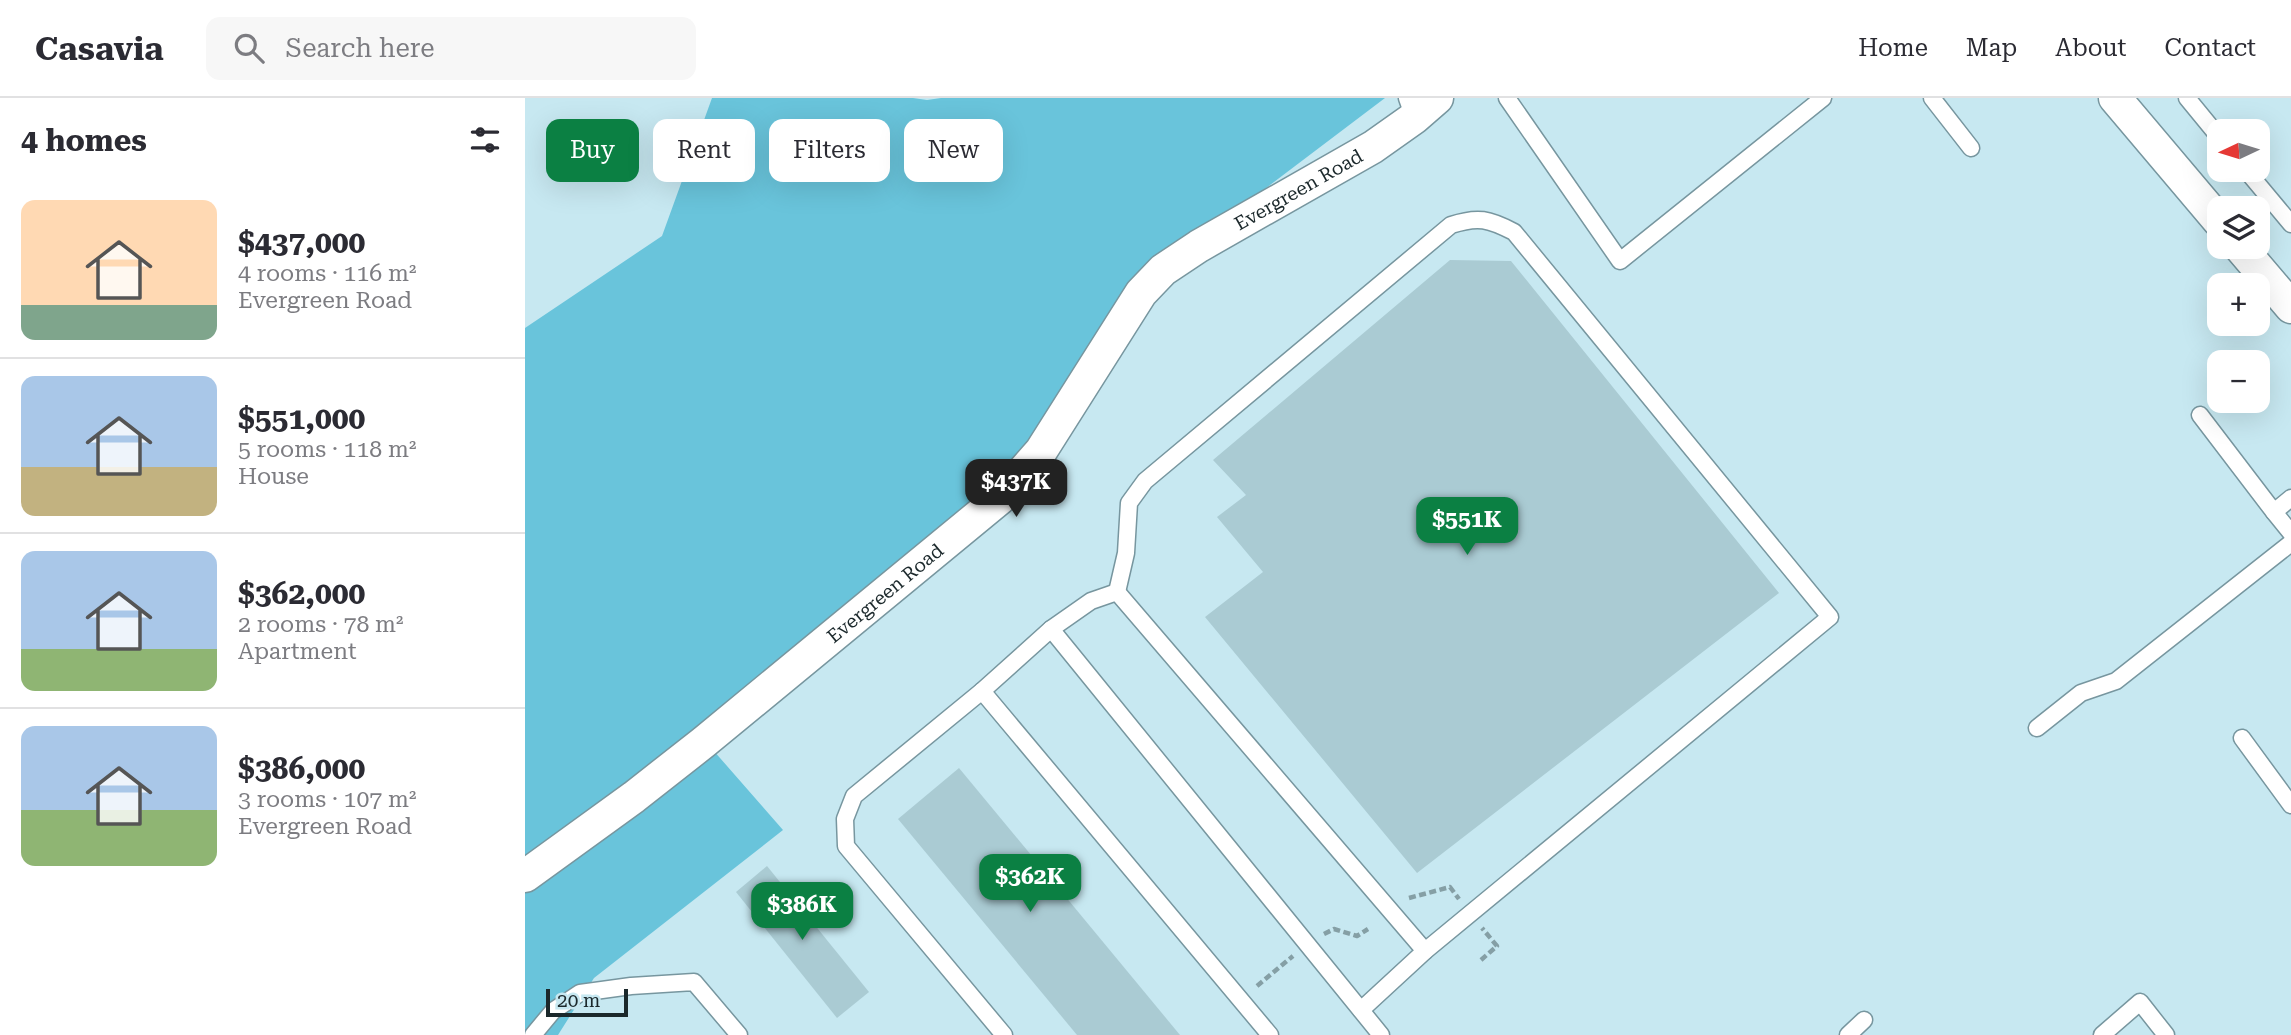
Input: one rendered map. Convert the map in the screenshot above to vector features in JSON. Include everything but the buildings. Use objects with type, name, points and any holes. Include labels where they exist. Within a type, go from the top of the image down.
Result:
[{"type":"street","points":[[2115,98],[2207,207]]},
{"type":"street","name":"Evergreen Road","points":[[525,876],[704,742],[999,499],[1041,451],[1141,293],[1163,270],[1199,246],[1373,147],[1419,105]]},
{"type":"street","points":[[2250,259],[2291,307]]},
{"type":"lane","points":[[1515,101],[1620,261],[1823,98]]},
{"type":"lane","points":[[1932,98],[1971,148]]},
{"type":"lane","points":[[2187,98],[2207,122]]},
{"type":"lane","points":[[2256,182],[2291,224]]},
{"type":"lane","points":[[1117,592],[1126,553],[1129,503],[1145,481],[1451,225],[1468,219],[1483,219],[1514,232],[1830,618],[1425,951],[1361,1010]]},
{"type":"lane","points":[[2200,415],[2291,533]]},
{"type":"lane","points":[[2274,512],[2291,498]]},
{"type":"lane","points":[[2038,728],[2081,693],[2116,681],[2291,543]]},
{"type":"lane","points":[[1004,1035],[846,846],[845,819],[854,796],[982,691],[1051,629],[1091,601],[1117,592]]},
{"type":"lane","points":[[1117,592],[1425,951]]},
{"type":"lane","points":[[1051,629],[1381,1035]]},
{"type":"lane","points":[[982,691],[1270,1035]]},
{"type":"lane","points":[[2242,738],[2291,805]]},
{"type":"lane","points":[[533,1035],[553,1011],[580,993],[694,982],[739,1035]]},
{"type":"lane","points":[[2102,1035],[2140,1003],[2167,1035]]},
{"type":"lane","points":[[1848,1035],[1864,1020]]},
{"type":"path","points":[[1409,898],[1450,887]]},
{"type":"path","points":[[1322,935],[1334,929],[1357,936],[1369,929]]},
{"type":"path","points":[[1255,987],[1294,955]]},
{"type":"shaded area","points":[[712,98],[1385,98],[1150,276],[1002,497],[706,742],[783,830],[594,978],[558,1035],[525,1035],[525,328],[662,236],[682,182],[755,182],[755,119],[704,119]]}]
